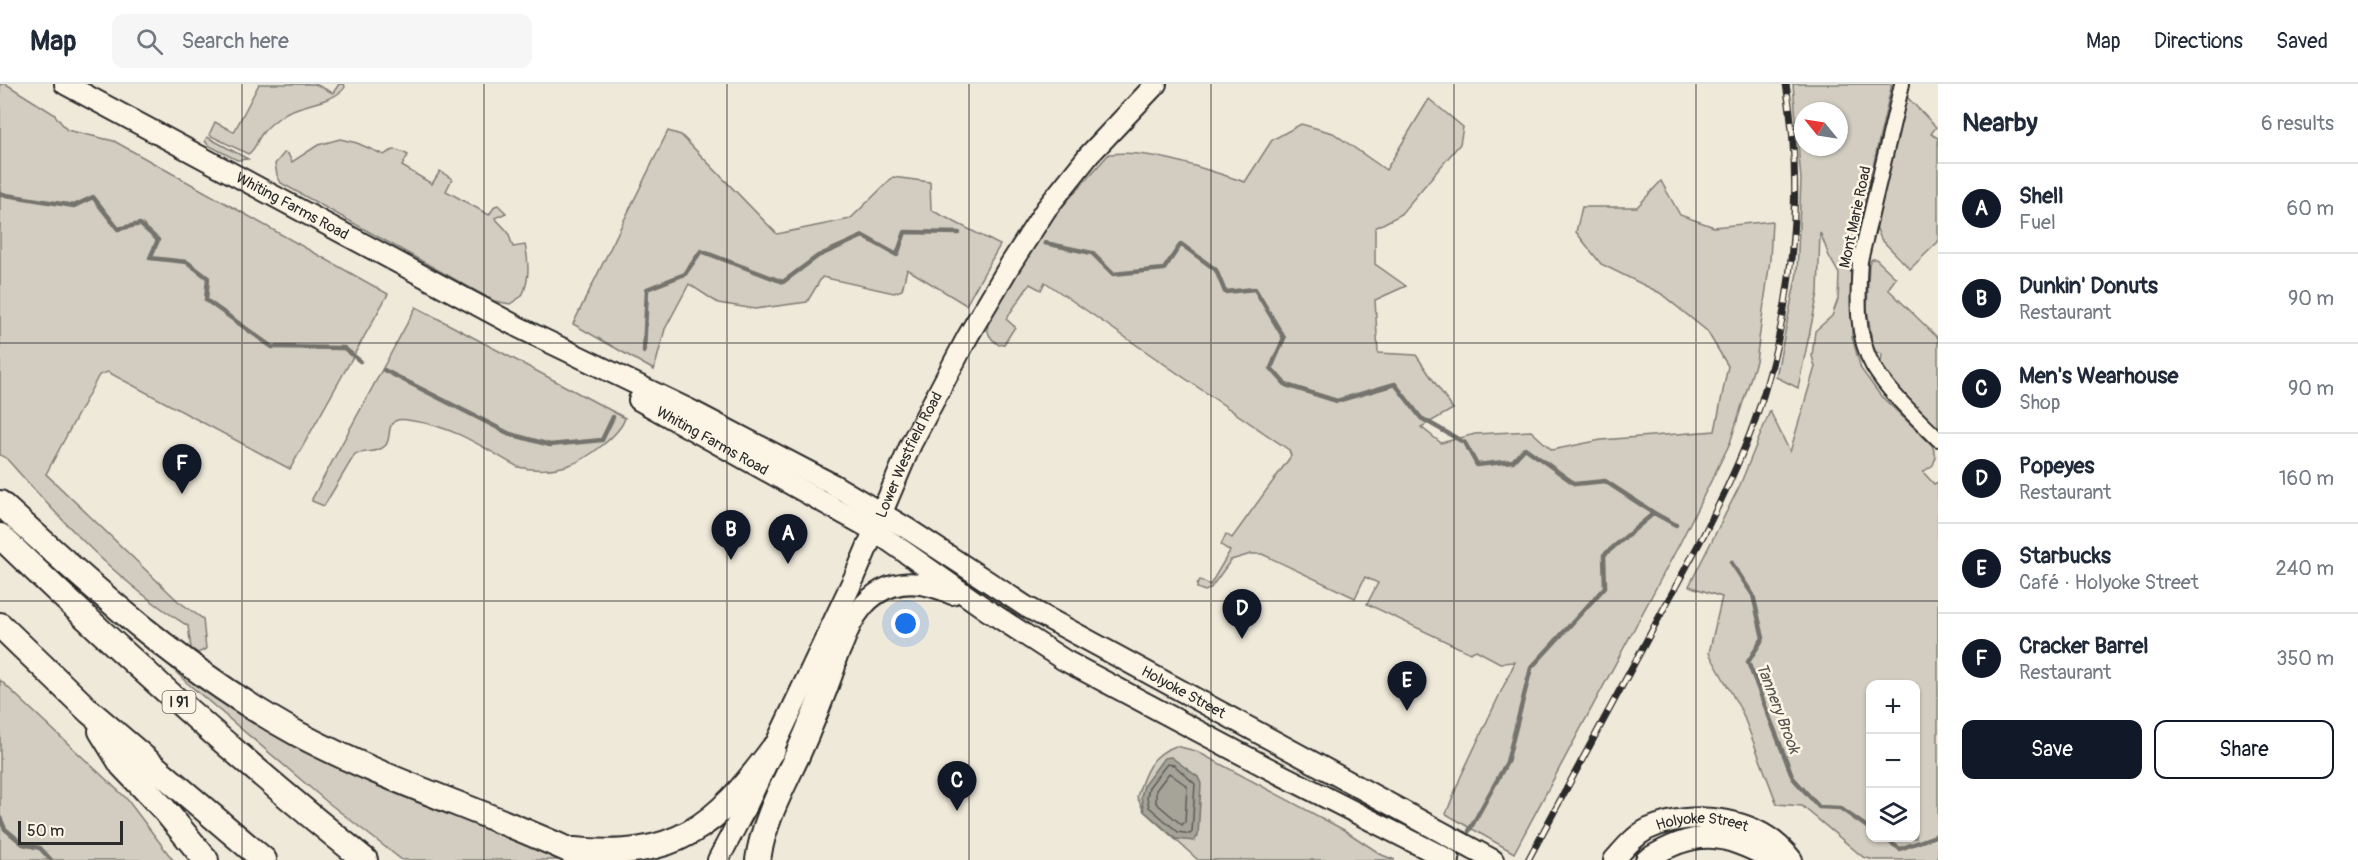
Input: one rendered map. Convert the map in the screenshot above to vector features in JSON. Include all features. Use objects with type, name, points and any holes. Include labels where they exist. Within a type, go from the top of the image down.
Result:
[{"type":"highway","points":[[0,503],[144,630],[191,667],[241,701],[300,735],[362,765],[590,860]]},
{"type":"highway","name":"I 91","points":[[0,536],[152,678],[365,860]]},
{"type":"highway","points":[[0,625],[89,711],[264,860]]},
{"type":"highway","points":[[758,860],[761,838],[813,719],[833,666]]},
{"type":"highway","points":[[89,711],[122,765],[163,808],[206,860]]},
{"type":"highway","points":[[567,849],[601,854],[629,854],[660,848],[687,837],[704,827],[728,806],[773,749]]},
{"type":"street","name":"Lower Westfield Road","points":[[718,860],[773,749],[911,444],[941,386],[1024,242],[1046,209],[1089,155],[1156,84]]},
{"type":"street","name":"Mont Marie Road","points":[[1902,84],[1860,261],[1861,325],[1865,346],[1873,366],[1909,410],[1938,439]]},
{"type":"street","name":"Whiting Farms Road","points":[[70,85],[520,328],[739,435],[878,521]]},
{"type":"street","name":"Holyoke Street","points":[[878,521],[987,610],[1064,660],[1449,860]]},
{"type":"street","name":"Holyoke Street","points":[[878,521],[1025,606],[1493,860]]},
{"type":"street","points":[[794,703],[833,666],[852,623],[866,603],[897,583],[927,584],[987,610]]},
{"type":"street","name":"Holyoke Street","points":[[1614,860],[1636,837],[1648,829],[1671,822],[1712,818],[1745,825],[1775,844],[1792,860]]},
{"type":"street","name":"Holyoke Street","points":[[1646,860],[1681,842],[1717,838],[1738,842],[1773,860]]},
{"type":"shaded area","points":[[0,84],[6,84],[54,114],[67,130],[114,141],[388,294],[290,469],[108,372],[99,375],[46,474],[178,601],[203,619],[206,649],[198,653],[191,648],[188,626],[162,609],[114,570],[69,527],[6,458],[0,455]]},
{"type":"shaded area","points":[[259,84],[315,84],[333,93],[339,84],[344,84],[345,87],[335,96],[283,115],[266,129],[248,154],[209,135],[215,122],[234,132]]},
{"type":"shaded area","points":[[1793,84],[1892,84],[1851,262],[1852,337],[1861,369],[1880,395],[1932,445],[1936,457],[1933,465],[1923,472],[1934,484],[1938,482],[1938,860],[1874,860],[1863,857],[1802,806],[1777,804],[1742,712],[1709,653],[1722,597],[1689,586],[1740,485],[1770,411],[1790,452],[1815,367],[1812,356],[1815,331],[1832,316],[1838,299],[1839,274],[1820,232],[1818,293],[1798,388],[1776,377],[1797,273],[1801,180],[1799,156],[1848,156],[1848,102],[1794,102]]},
{"type":"shaded area","points":[[1907,97],[1936,127],[1931,134],[1938,138],[1938,242],[1910,269],[1881,239],[1875,224]]},
{"type":"shaded area","points":[[1429,99],[1463,127],[1460,144],[1400,215],[1375,228],[1375,264],[1406,286],[1375,300],[1378,353],[1416,355],[1453,409],[1421,427],[1441,443],[1475,434],[1531,431],[1552,450],[1601,440],[1715,431],[1728,366],[1707,331],[1660,293],[1601,264],[1576,232],[1582,207],[1637,207],[1661,181],[1680,215],[1714,227],[1772,221],[1770,260],[1756,361],[1730,443],[1680,543],[1514,853],[1446,814],[1461,776],[1515,662],[1500,663],[1476,650],[1470,653],[1367,604],[1378,583],[1365,577],[1355,598],[1262,554],[1251,554],[1231,560],[1210,589],[1205,591],[1197,588],[1200,580],[1210,585],[1230,551],[1221,545],[1226,534],[1232,538],[1291,456],[1289,450],[1045,282],[1041,290],[1030,284],[1006,319],[1015,327],[1004,344],[999,345],[993,340],[987,328],[988,320],[1042,229],[1109,154],[1143,154],[1160,157],[1245,182],[1272,140],[1301,124],[1333,133],[1386,170]]},
{"type":"shaded area","points":[[668,131],[681,135],[777,234],[850,219],[893,177],[930,182],[931,210],[1000,245],[966,305],[907,269],[902,290],[894,293],[822,277],[807,302],[755,309],[718,303],[689,284],[665,329],[654,370],[573,324]]},
{"type":"shaded area","points":[[207,137],[248,159],[237,160],[208,145],[205,141]]},
{"type":"shaded area","points":[[340,139],[357,143],[384,155],[393,150],[404,153],[408,155],[402,166],[432,184],[440,171],[452,179],[446,191],[489,215],[498,205],[506,213],[495,218],[508,232],[513,247],[525,245],[528,271],[522,296],[510,304],[494,301],[281,183],[275,164],[284,153],[288,154],[292,162],[318,145]]},
{"type":"shaded area","points":[[1872,259],[1876,259],[1896,278],[1888,289],[1938,338],[1938,429],[1892,381],[1881,363],[1882,354],[1876,352],[1873,347],[1867,308],[1869,263]]},
{"type":"shaded area","points":[[416,307],[625,418],[622,425],[602,446],[576,462],[557,468],[537,469],[518,467],[468,439],[442,428],[402,419],[397,420],[391,426],[385,446],[375,451],[355,454],[324,506],[312,501]]},
{"type":"shaded area","points":[[168,664],[206,690],[575,860],[402,860],[326,801],[186,682]]},
{"type":"shaded area","points":[[0,680],[126,798],[173,860],[0,860]]},
{"type":"shaded area","points":[[1176,746],[1196,751],[1344,830],[1382,855],[1395,860],[1198,860],[1144,811],[1137,797],[1143,780],[1155,759]]},
{"type":"water","points":[[1171,757],[1198,777],[1201,784],[1198,836],[1194,841],[1176,839],[1144,811],[1141,797],[1144,785],[1164,758]]},
{"type":"waterway","points":[[0,194],[74,206],[93,197],[118,229],[140,224],[158,240],[150,258],[187,262],[208,278],[206,300],[272,347],[344,348],[360,361]]},
{"type":"waterway","points":[[644,352],[647,289],[685,274],[701,251],[783,282],[818,256],[863,236],[897,255],[905,232],[959,233]]},
{"type":"waterway","points":[[1045,243],[1092,253],[1113,274],[1164,269],[1181,244],[1216,270],[1225,292],[1255,289],[1284,338],[1271,368],[1286,385],[1337,401],[1395,384],[1421,418],[1465,443],[1477,465],[1513,461],[1525,448],[1575,484],[1605,481],[1654,513]]},
{"type":"waterway","points":[[384,370],[510,434],[550,445],[602,440],[613,417]]},
{"type":"waterway","name":"Tannery Brook","points":[[1469,831],[1507,762],[1531,668],[1605,587],[1604,555],[1654,513],[1676,525]]},
{"type":"waterway","name":"Tannery Brook","points":[[1731,562],[1753,595],[1763,638],[1748,662],[1793,778],[1819,807],[1840,808],[1866,826]]},
{"type":"waterway","points":[[0,818],[5,829],[23,844],[40,848],[51,860]]},
{"type":"waterway","name":"Tannery Brook","points":[[1920,842],[1938,835]]},
{"type":"waterway","name":"Tannery Brook","points":[[1890,842],[1900,849],[1919,842]]},
{"type":"railway","points":[[1528,860],[1703,536],[1743,452],[1754,423],[1778,341],[1791,256],[1794,169],[1792,126],[1786,84]]},
{"type":"place","name":"Cracker Barrel","points":[[182,494]]},
{"type":"place","name":"Dunkin' Donuts","points":[[731,560]]},
{"type":"place","name":"Shell","points":[[788,564]]},
{"type":"place","name":"Popeyes","points":[[1242,639]]},
{"type":"place","name":"Starbucks","points":[[1407,711]]},
{"type":"place","name":"Men's Wearhouse","points":[[957,811]]}]
